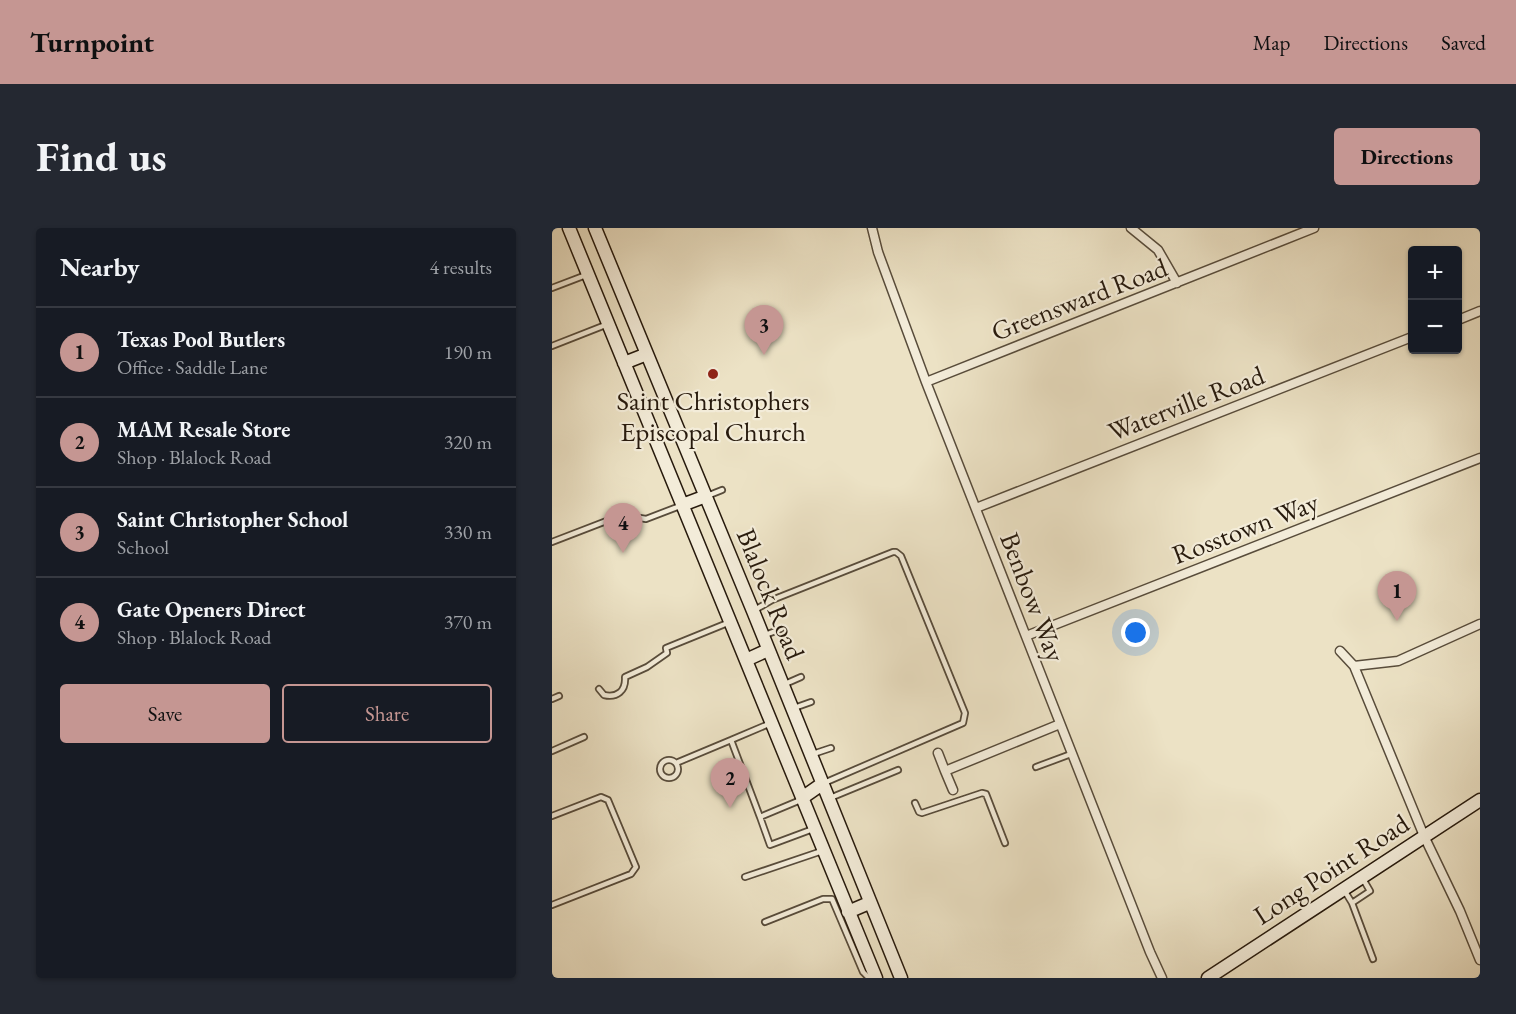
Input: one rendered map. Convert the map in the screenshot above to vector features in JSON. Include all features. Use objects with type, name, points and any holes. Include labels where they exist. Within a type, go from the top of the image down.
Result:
[{"type":"main road","name":"Blalock Road","points":[[569,228],[823,850],[844,913],[875,978]]},
{"type":"main road","name":"Blalock Road","points":[[595,228],[901,978]]},
{"type":"main road","points":[[624,363],[647,354]]},
{"type":"main road","points":[[682,505],[706,496]]},
{"type":"main road","points":[[746,660],[768,650]]},
{"type":"main road","points":[[802,799],[822,784]]},
{"type":"main road","name":"Long Point Road","points":[[1208,978],[1480,800]]},
{"type":"main road","points":[[844,913],[869,903]]},
{"type":"street","name":"Benbow Way","points":[[872,228],[878,252],[926,382],[1162,978]]},
{"type":"street","points":[[1131,228],[1158,250],[1177,283]]},
{"type":"street","name":"Greensward Road","points":[[926,382],[1314,228]]},
{"type":"street","points":[[1462,318],[1480,311]]},
{"type":"street","name":"Waterville Road","points":[[976,508],[1408,340]]},
{"type":"street","name":"Rosstown Way","points":[[1026,636],[1480,458]]},
{"type":"street","points":[[1354,666],[1398,661],[1480,624]]},
{"type":"street","points":[[1340,651],[1354,666],[1424,836],[1460,911],[1480,960]]},
{"type":"street","points":[[945,771],[1060,724]]},
{"type":"street","points":[[938,753],[953,790]]},
{"type":"lane","points":[[552,288],[589,274]]},
{"type":"lane","points":[[552,346],[608,323]]},
{"type":"lane","points":[[706,496],[722,490]]},
{"type":"lane","points":[[552,542],[622,515],[646,519],[682,505]]},
{"type":"lane","points":[[753,611],[772,600],[896,552],[901,556],[965,713],[963,723],[822,784]]},
{"type":"lane","points":[[599,689],[604,695],[611,697],[618,695],[624,687],[625,677],[647,667],[667,652],[666,648],[730,622]]},
{"type":"lane","points":[[763,636],[781,628]]},
{"type":"lane","points":[[782,685],[801,677]]},
{"type":"lane","points":[[552,699],[559,696]]},
{"type":"lane","points":[[792,709],[811,702]]},
{"type":"lane","points":[[675,763],[771,723]]},
{"type":"lane","points":[[552,751],[584,737]]},
{"type":"lane","points":[[731,740],[770,845],[814,828]]},
{"type":"lane","points":[[810,755],[831,748]]},
{"type":"lane","points":[[668,752],[668,760]]},
{"type":"lane","points":[[1036,767],[1071,753]]},
{"type":"lane","points":[[668,760],[675,763],[678,768],[677,774],[672,778],[662,775],[660,769],[662,763],[668,760]]},
{"type":"lane","points":[[828,799],[898,770]]},
{"type":"lane","points":[[915,803],[919,812],[922,813],[982,793],[986,794],[1005,843]]},
{"type":"lane","points":[[552,816],[601,797],[608,800],[636,867],[631,874],[552,905]]},
{"type":"lane","points":[[760,817],[802,799]]},
{"type":"lane","points":[[745,877],[823,850]]},
{"type":"lane","points":[[1352,903],[1370,891],[1362,878]]},
{"type":"lane","points":[[1344,890],[1352,903],[1373,959]]},
{"type":"lane","points":[[765,922],[823,899],[832,899],[844,913]]},
{"type":"place","name":"Saint Christopher School","points":[[764,355]]},
{"type":"place","name":"Saint Christophers Episcopal Church","points":[[713,374]]},
{"type":"place","name":"Gate Openers Direct","points":[[623,553]]},
{"type":"place","name":"Texas Pool Butlers","points":[[1397,621]]},
{"type":"place","name":"MAM Resale Store","points":[[730,808]]}]
